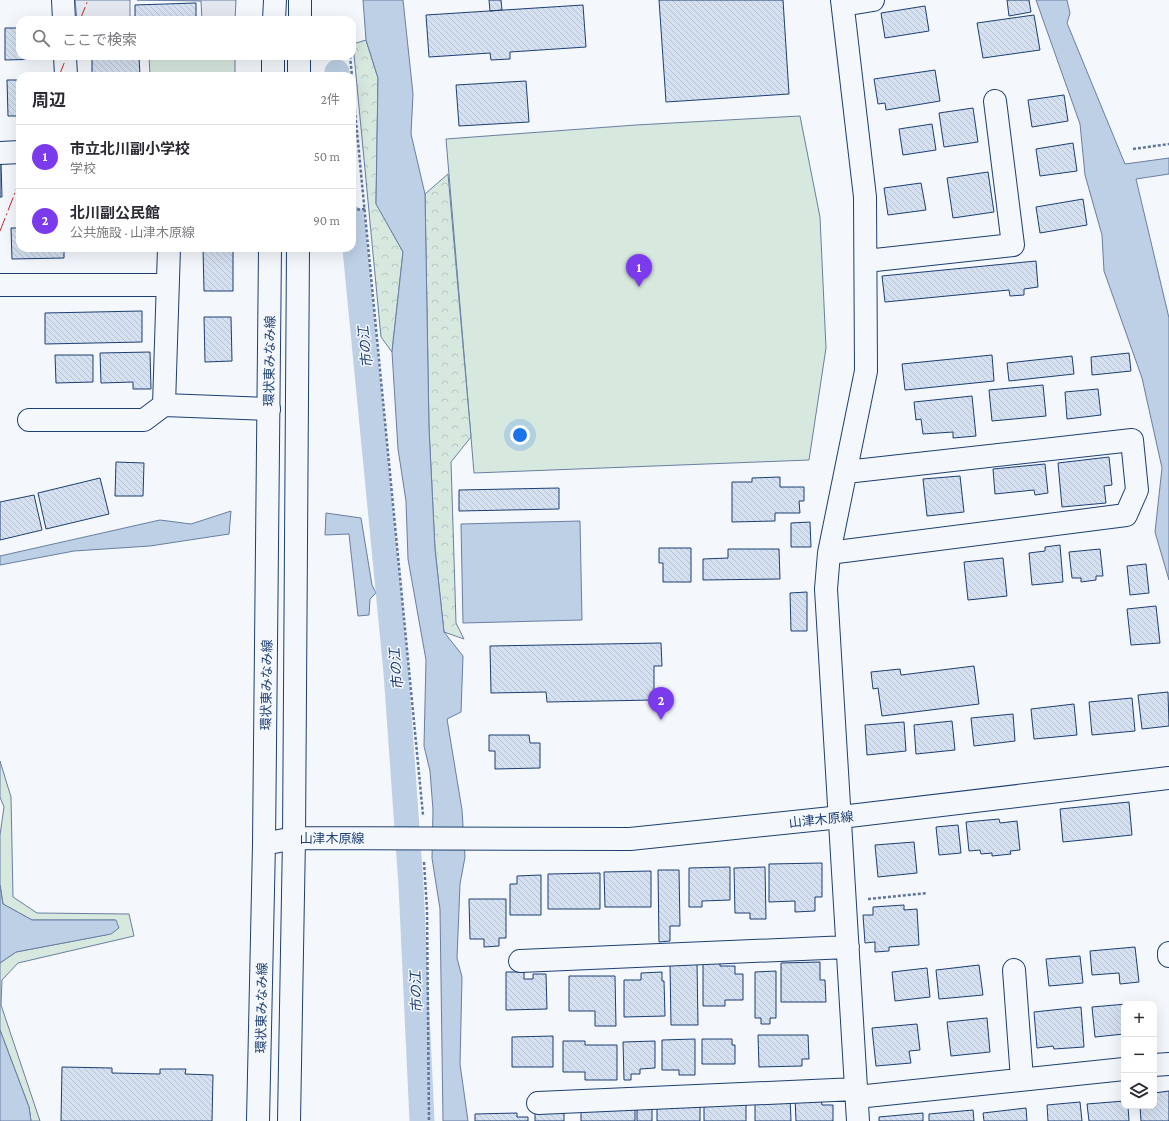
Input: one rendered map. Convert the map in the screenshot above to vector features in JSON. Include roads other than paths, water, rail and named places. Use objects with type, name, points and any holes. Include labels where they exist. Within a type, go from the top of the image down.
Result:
[{"type":"street","points":[[63,0],[64,16]]},
{"type":"street","points":[[274,16],[275,0]]},
{"type":"street","points":[[300,0],[300,16]]},
{"type":"street","points":[[858,1121],[841,817],[826,589],[829,553],[866,371],[865,197],[842,3],[874,0]]},
{"type":"street","points":[[65,60],[66,72]]},
{"type":"street","points":[[273,60],[273,72]]},
{"type":"street","points":[[299,60],[299,72]]},
{"type":"street","points":[[866,261],[1013,246],[995,101]]},
{"type":"street","points":[[0,153],[16,152]]},
{"type":"street","points":[[164,405],[168,252]]},
{"type":"street","name":"環状東みなみ線","points":[[258,1121],[264,844],[270,252]]},
{"type":"street","points":[[289,1121],[294,838],[298,252]]},
{"type":"street","points":[[0,285],[167,285]]},
{"type":"street","points":[[30,420],[144,420],[164,405],[269,409]]},
{"type":"street","points":[[829,553],[1126,516],[1136,490],[1132,440],[846,472]]},
{"type":"street","name":"山津木原線","points":[[264,844],[294,838],[630,839],[841,817],[1169,778]]},
{"type":"street","points":[[520,961],[848,946]]},
{"type":"street","points":[[1014,970],[1022,1079]]},
{"type":"street","points":[[1157,1065],[1169,1064]]},
{"type":"street","points":[[538,1103],[857,1093],[1121,1069]]},
{"type":"water","points":[[363,0],[403,0],[413,94],[411,134],[425,194],[429,428],[435,549],[444,632],[463,656],[461,712],[447,719],[462,810],[465,857],[460,884],[457,958],[462,977],[460,1064],[468,1121],[443,1121],[440,909],[432,858],[433,810],[430,771],[424,746],[426,660],[408,559],[406,501],[398,449],[392,352],[403,252],[376,204],[378,78],[366,40]]},
{"type":"water","points":[[1036,0],[1067,0],[1070,13],[1067,23],[1125,164],[1169,158],[1169,174],[1136,179],[1169,318],[1169,580],[1155,532],[1162,468],[1142,378],[1104,271],[1102,235],[1085,175],[1080,124]]},
{"type":"water","points":[[231,511],[229,534],[150,546],[74,551],[0,565],[0,556],[160,520],[191,524]]},
{"type":"water","points":[[326,513],[361,518],[372,585],[376,593],[370,599],[369,615],[358,616],[349,534],[325,535]]},
{"type":"water","points":[[580,521],[582,620],[463,623],[461,524]]},
{"type":"water","points":[[0,885],[3,904],[32,920],[116,920],[119,928],[111,934],[16,952],[0,963]]},
{"type":"water","points":[[0,1030],[29,1107],[31,1121],[0,1121]]},
{"type":"waterway","name":"市の江","points":[[355,252],[396,672],[411,885],[422,1121]]},
{"type":"place","name":"市立北川副小学校","points":[[639,287]]},
{"type":"place","name":"北川副公民館","points":[[661,720]]}]
